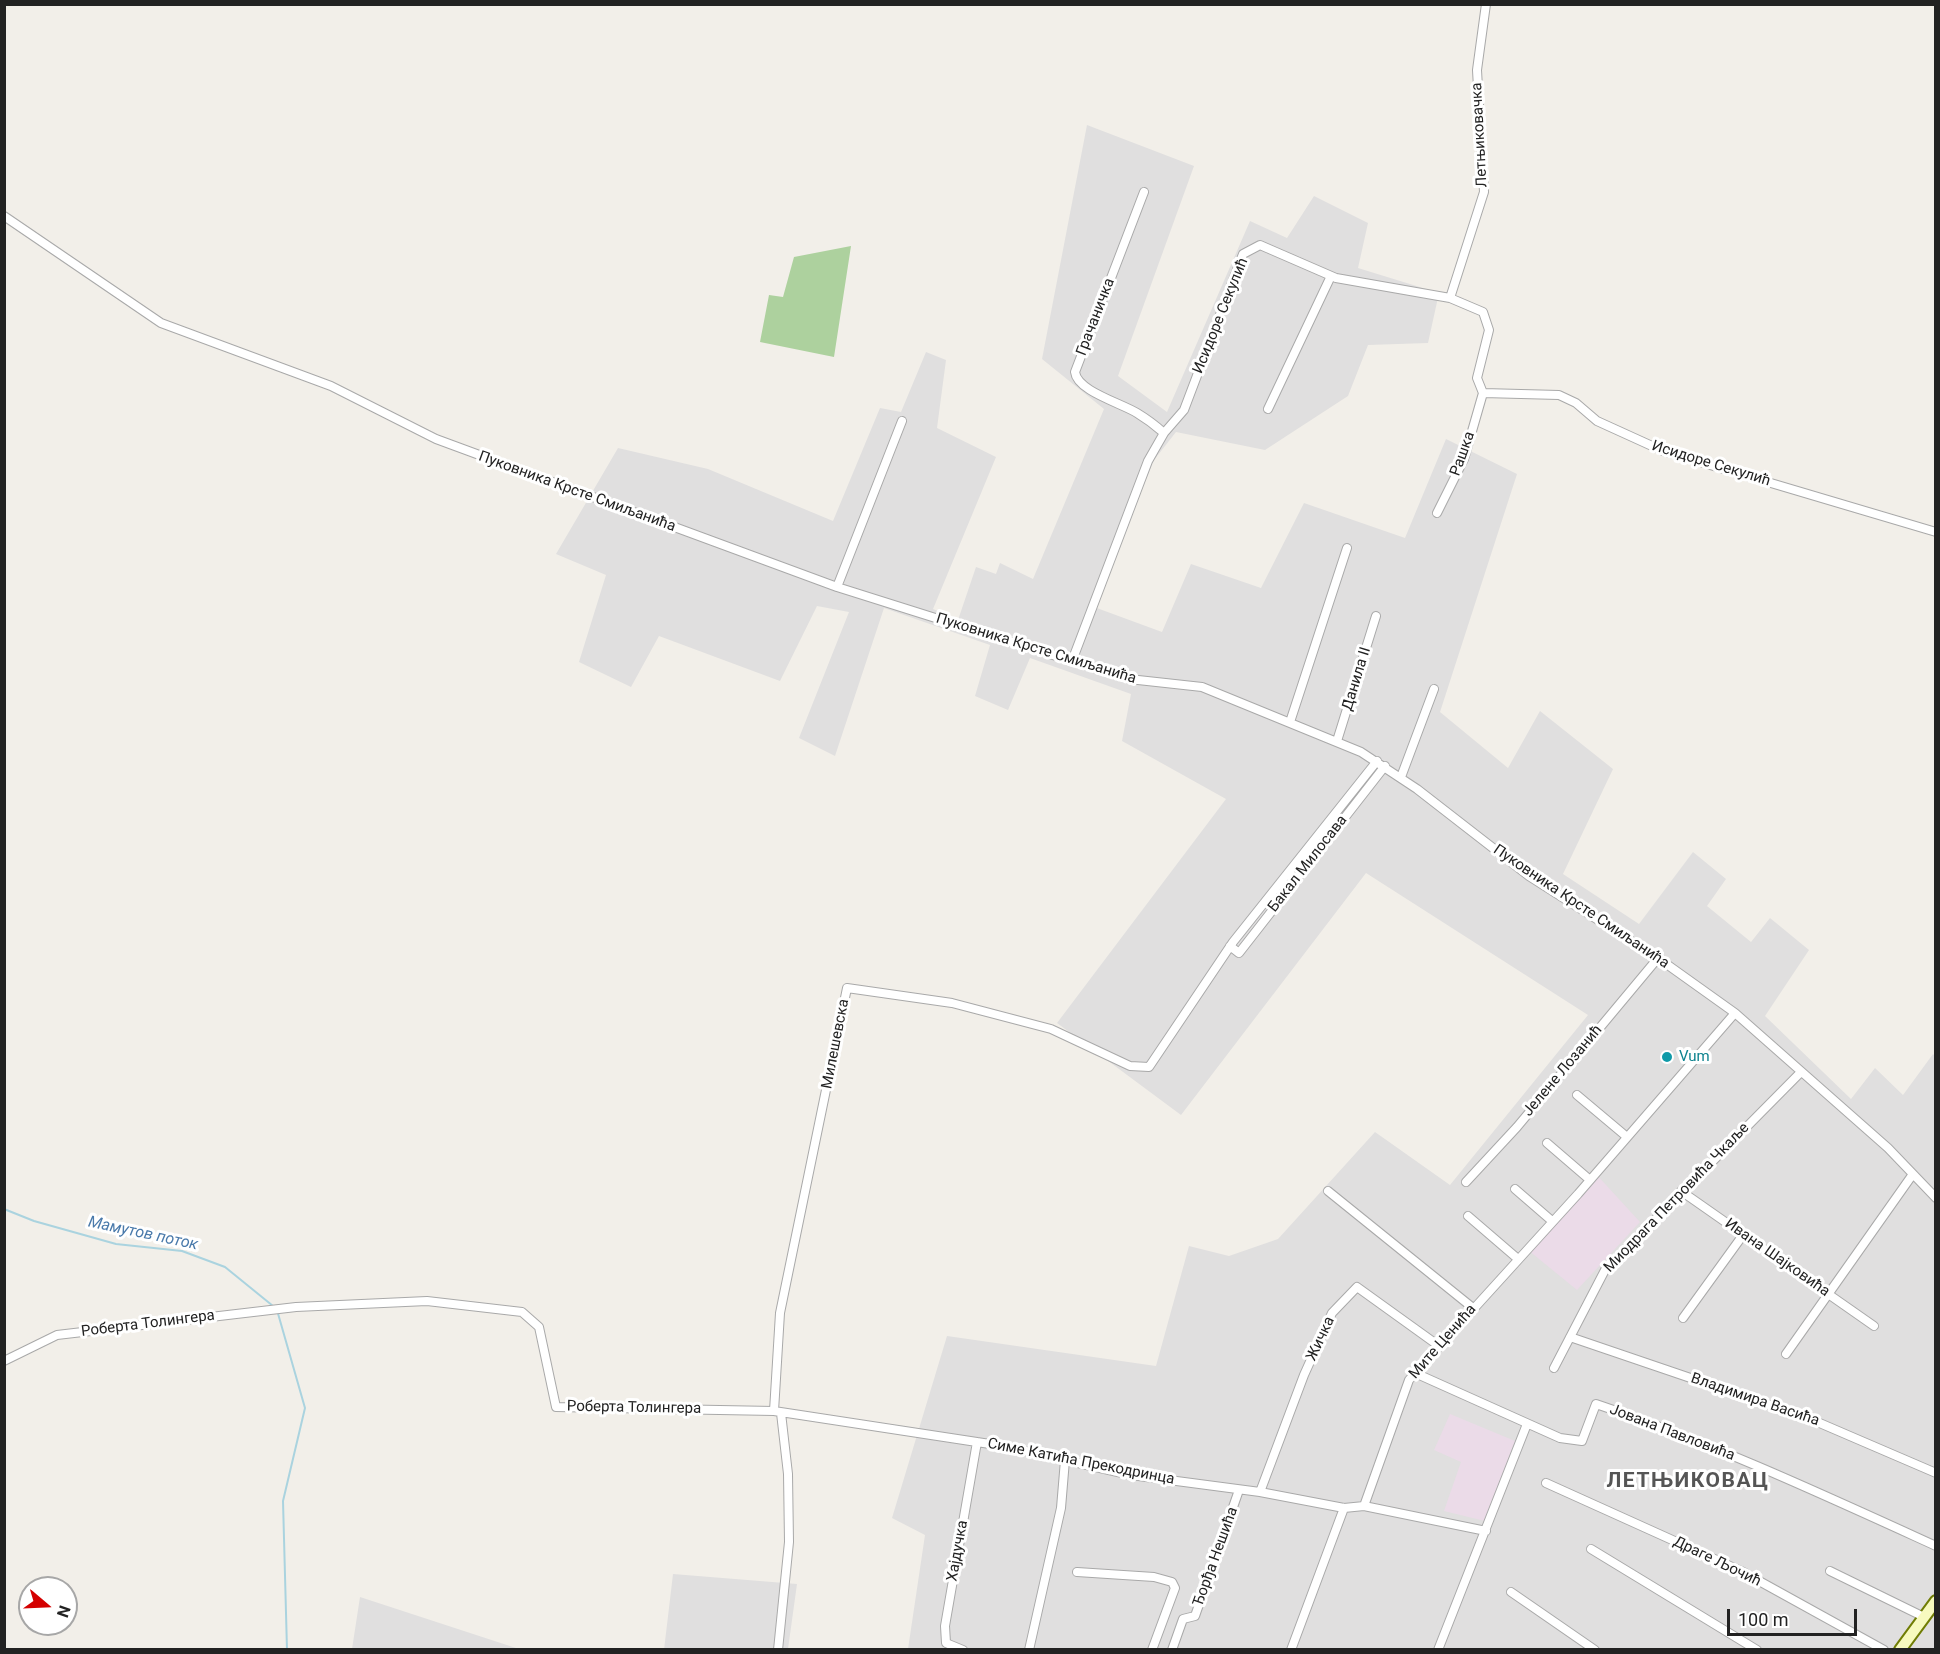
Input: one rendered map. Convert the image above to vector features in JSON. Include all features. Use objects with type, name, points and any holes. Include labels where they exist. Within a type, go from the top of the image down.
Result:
[{"type":"street","name":"Летњиковачка","points":[[1450,298],[1484,192],[1477,70],[1486,4]]},
{"type":"street","name":"Грачаничка","points":[[1144,192],[1075,372],[1076,379],[1083,387],[1135,411],[1164,433]]},
{"type":"street","name":"Пуковника Крсте Смиљанића","points":[[4,216],[161,323],[331,386],[436,439],[837,587],[1129,679],[1202,687],[1337,741],[1377,761],[1529,876],[1658,958],[1735,1013],[1888,1148],[1935,1198]]},
{"type":"street","name":"Исидоре Секулић","points":[[1072,661],[1148,461],[1164,433],[1184,410],[1244,254],[1260,245],[1331,276],[1450,298],[1483,312],[1489,330],[1477,378],[1483,393],[1559,395],[1576,403],[1596,421],[1663,451],[1935,532]]},
{"type":"street","points":[[1268,409],[1331,276]]},
{"type":"street","name":"Рашка","points":[[1437,513],[1464,459],[1483,393]]},
{"type":"street","points":[[837,587],[902,421]]},
{"type":"street","points":[[1290,722],[1347,548]]},
{"type":"street","name":"Данила II","points":[[1337,741],[1376,616]]},
{"type":"street","points":[[1401,777],[1434,689]]},
{"type":"street","name":"Бакал Милосава","points":[[1149,1067],[1230,946],[1377,761]]},
{"type":"street","name":"Бакал Милосава","points":[[1230,946],[1239,953],[1385,766]]},
{"type":"street","name":"Јелене Лозанић","points":[[1466,1182],[1524,1119],[1658,958]]},
{"type":"street","name":"Милешевска","points":[[777,1412],[780,1313],[848,988],[952,1003],[1052,1029],[1130,1066],[1149,1067]]},
{"type":"street","name":"Мите Ценића","points":[[1364,1506],[1409,1380],[1590,1180],[1735,1013]]},
{"type":"street","name":"Миодрага Петровића Чкаље","points":[[1554,1368],[1605,1270],[1800,1072]]},
{"type":"street","points":[[1577,1095],[1627,1137]]},
{"type":"street","points":[[1547,1143],[1590,1180]]},
{"type":"street","points":[[1786,1354],[1913,1174]]},
{"type":"street","points":[[1515,1189],[1552,1221]]},
{"type":"street","points":[[1328,1191],[1473,1308]]},
{"type":"street","name":"Ивана Шајковића","points":[[1681,1191],[1874,1326]]},
{"type":"street","points":[[1468,1216],[1518,1258]]},
{"type":"street","points":[[1683,1318],[1743,1235]]},
{"type":"street","name":"Жичка","points":[[1260,1492],[1304,1375],[1332,1313],[1357,1287],[1439,1346]]},
{"type":"street","name":"Роберта Толингера","points":[[4,1361],[57,1335],[296,1307],[427,1301],[522,1312],[539,1327],[556,1407],[777,1412]]},
{"type":"street","name":"Владимира Васића","points":[[1570,1337],[1815,1420],[1935,1473]]},
{"type":"street","points":[[1416,1373],[1527,1424],[1440,1648]]},
{"type":"street","name":"Јована Павловића","points":[[1527,1424],[1560,1438],[1582,1441],[1596,1404],[1650,1422],[1787,1478],[1935,1546]]},
{"type":"street","points":[[777,1412],[788,1474],[789,1542],[778,1650]]},
{"type":"street","name":"Симе Катића Прекодринца","points":[[777,1412],[977,1442],[1131,1475],[1260,1492],[1344,1508],[1364,1506],[1486,1531]]},
{"type":"street","name":"Хајдучка","points":[[963,1650],[946,1643],[945,1626],[977,1442]]},
{"type":"street","points":[[1029,1650],[1061,1508],[1065,1460]]},
{"type":"street","name":"Драге Љочић","points":[[1546,1483],[1741,1571],[1884,1650]]},
{"type":"street","name":"Ђорђа Нешића","points":[[1172,1650],[1183,1619],[1195,1616],[1239,1490]]},
{"type":"street","points":[[1291,1650],[1344,1508]]},
{"type":"street","points":[[1591,1549],[1757,1650]]},
{"type":"street","points":[[1830,1571],[1924,1617]]},
{"type":"street","points":[[1077,1572],[1154,1577],[1172,1582],[1175,1587],[1152,1650]]},
{"type":"street","points":[[1511,1592],[1595,1650]]},
{"type":"street","points":[[1900,1650],[1935,1601]]},
{"type":"shaded area","points":[[1087,125],[1194,166],[1118,376],[1167,412],[1250,221],[1287,238],[1314,196],[1368,223],[1358,268],[1439,293],[1428,343],[1368,345],[1348,396],[1265,450],[1176,432],[1154,460],[1094,607],[1162,632],[1191,564],[1261,588],[1304,503],[1405,538],[1446,439],[1517,474],[1440,712],[1508,768],[1540,711],[1613,769],[1563,874],[1639,924],[1693,852],[1726,879],[1707,906],[1751,942],[1770,918],[1809,950],[1765,1016],[1851,1099],[1875,1068],[1903,1095],[1933,1054],[1935,1056],[1935,1649],[908,1649],[925,1535],[892,1518],[947,1336],[1156,1366],[1189,1246],[1229,1256],[1278,1239],[1375,1132],[1450,1185],[1588,1015],[1366,873],[1181,1115],[1057,1023],[1226,799],[1122,741],[1131,694],[1030,658],[1008,710],[975,696],[990,645],[884,608],[835,756],[799,738],[849,612],[817,606],[780,681],[659,636],[631,687],[579,662],[606,575],[556,554],[618,448],[708,469],[833,521],[880,408],[901,412],[926,352],[946,360],[937,428],[996,457],[933,609],[958,620],[976,567],[996,574],[1000,563],[1033,579],[1104,409],[1042,359]]},
{"type":"shaded area","points":[[1596,1174],[1640,1222],[1577,1290],[1528,1250]]},
{"type":"shaded area","points":[[1450,1414],[1515,1441],[1485,1521],[1444,1511],[1461,1462],[1434,1450]]},
{"type":"shaded area","points":[[673,1574],[797,1584],[788,1649],[664,1650]]},
{"type":"shaded area","points":[[360,1597],[519,1649],[352,1649]]},
{"type":"green space","points":[[851,246],[834,357],[760,342],[769,295],[783,297],[794,257]]},
{"type":"waterway","name":"Мамутов поток","points":[[4,1209],[34,1221],[116,1244],[182,1251],[225,1267],[273,1306]]},
{"type":"waterway","name":"Мамутов поток","points":[[277,1310],[305,1408],[283,1501],[287,1650]]},
{"type":"place","name":"Vum","points":[[1667,1057]]},
{"type":"district","name":"ЛЕТЊИКОВАЦ","points":[[1688,1482]]}]
